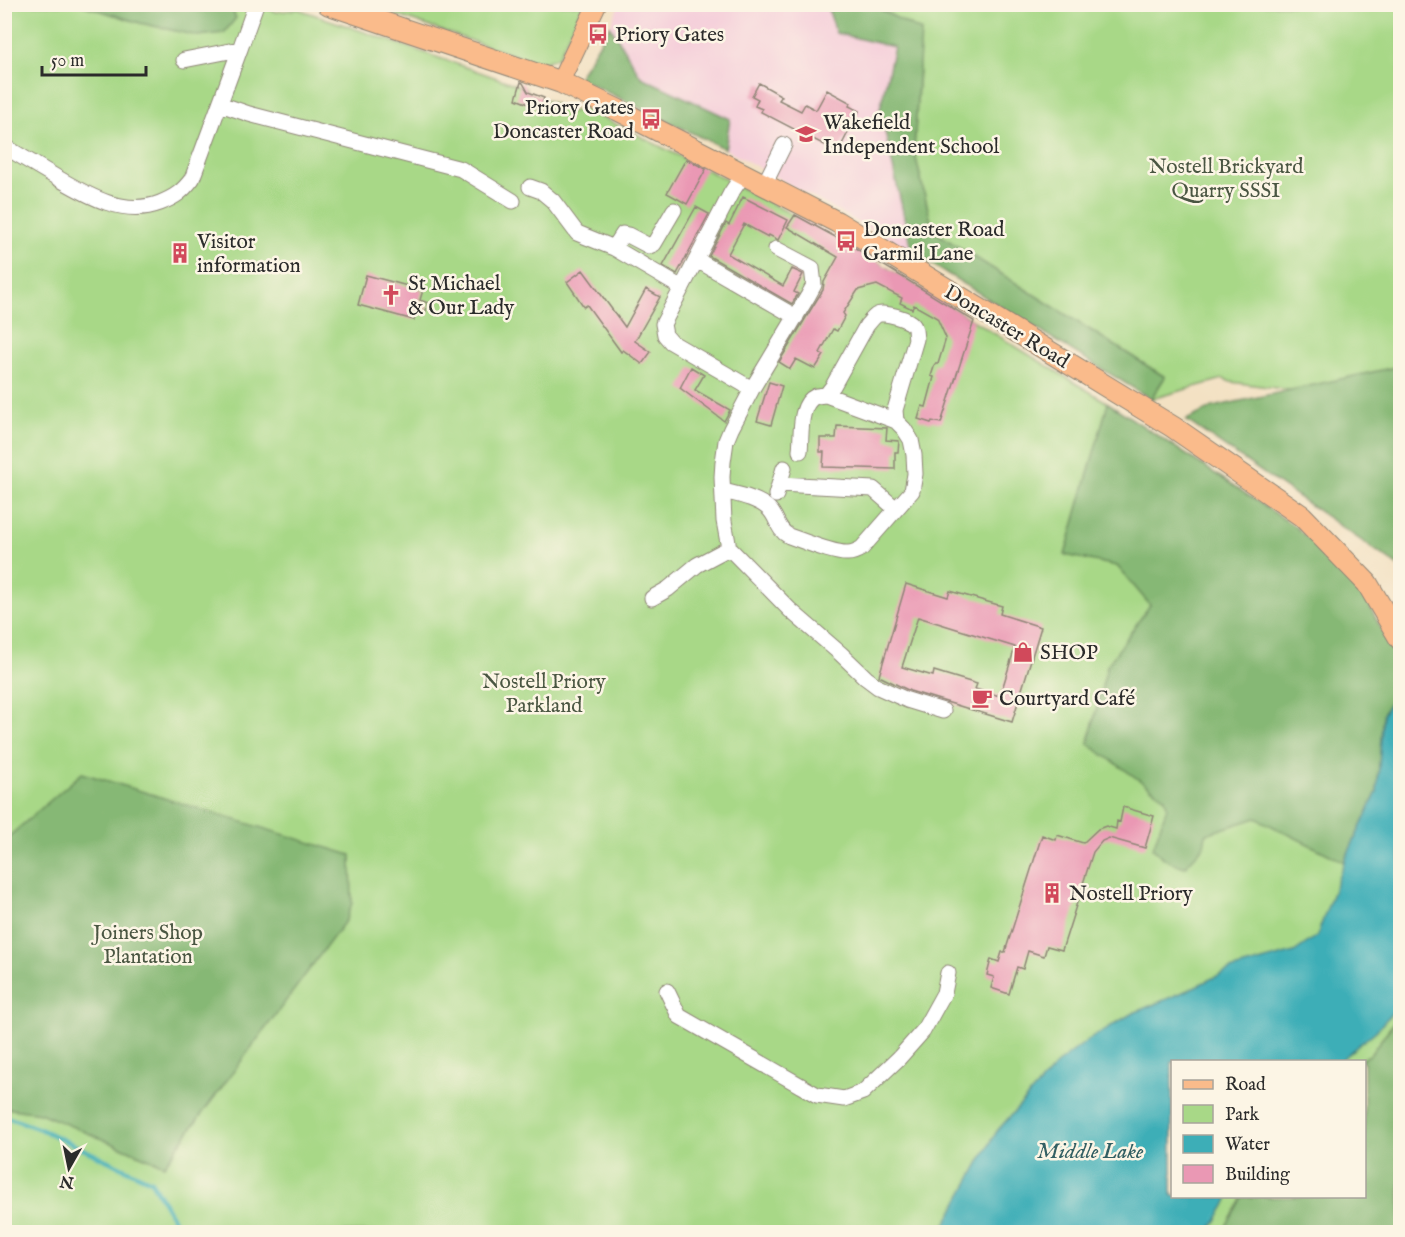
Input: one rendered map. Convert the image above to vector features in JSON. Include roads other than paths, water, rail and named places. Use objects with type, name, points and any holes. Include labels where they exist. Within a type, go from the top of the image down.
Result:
[{"type":"highway","name":"Doncaster Road","points":[[328,4],[560,82],[837,222],[1149,411],[1302,516],[1367,583],[1400,638]]},
{"type":"main road","points":[[560,82],[597,4]]},
{"type":"lane","points":[[4,146],[84,194],[123,207],[151,207],[183,191],[192,179],[256,4]]},
{"type":"lane","points":[[184,60],[240,49]]},
{"type":"lane","points":[[220,104],[249,114],[462,169],[513,201]]},
{"type":"lane","points":[[764,185],[784,145]]},
{"type":"lane","points":[[743,175],[731,193],[663,324],[665,335],[671,342],[752,388]]},
{"type":"lane","points":[[530,187],[541,191],[553,201],[577,233],[614,248],[682,288]]},
{"type":"lane","points":[[614,248],[622,234],[649,246],[654,244],[674,210]]},
{"type":"lane","points":[[776,249],[812,268],[814,285],[752,388],[726,441],[722,477],[724,521],[729,548],[790,610],[866,678],[878,687],[907,700],[943,711]]},
{"type":"lane","points":[[697,260],[795,317]]},
{"type":"lane","points":[[826,395],[867,325],[876,315],[884,313],[912,322],[916,339],[895,410],[896,421]]},
{"type":"lane","points":[[723,491],[762,504],[772,514],[783,533],[846,554],[862,548],[912,491],[915,474],[914,455],[911,440],[904,429],[896,421],[826,395],[816,396],[806,404],[800,451]]},
{"type":"lane","points":[[784,468],[778,489],[873,489],[896,509]]},
{"type":"lane","points":[[652,598],[668,589],[697,565],[729,548]]},
{"type":"lane","points":[[667,991],[679,1016],[817,1095],[844,1099],[863,1092],[899,1058],[923,1031],[944,993],[948,973]]},
{"type":"water","name":"Middle Lake","points":[[1400,687],[1400,1004],[1376,1031],[1340,1060],[1171,1060],[1171,1198],[1229,1198],[1209,1232],[944,1232],[944,1227],[997,1131],[1059,1062],[1088,1040],[1131,1014],[1230,970],[1294,952],[1317,936],[1344,862],[1377,792],[1383,714]]},
{"type":"waterway","points":[[4,1116],[40,1129],[151,1181],[181,1232]]},
{"type":"place","name":"Priory Gates","points":[[598,34]]},
{"type":"place","name":"Priory Gates Doncaster Road","points":[[651,119]]},
{"type":"place","name":"Wakefield Independent School","points":[[806,134]]},
{"type":"place","name":"Doncaster Road Garmil Lane","points":[[846,241]]},
{"type":"place","name":"Visitor information","points":[[180,253]]},
{"type":"place","name":"St Michael & Our Lady","points":[[391,295]]},
{"type":"place","name":"SHOP","points":[[1023,652]]},
{"type":"place","name":"Courtyard Café","points":[[982,698]]},
{"type":"place","name":"Nostell Priory","points":[[1052,893]]},
{"type":"park label","name":"Nostell Brickyard Quarry SSSI","points":[[1226,178]]},
{"type":"park label","name":"Nostell Priory Parkland","points":[[544,693]]},
{"type":"park label","name":"Joiners Shop Plantation","points":[[148,944]]}]
